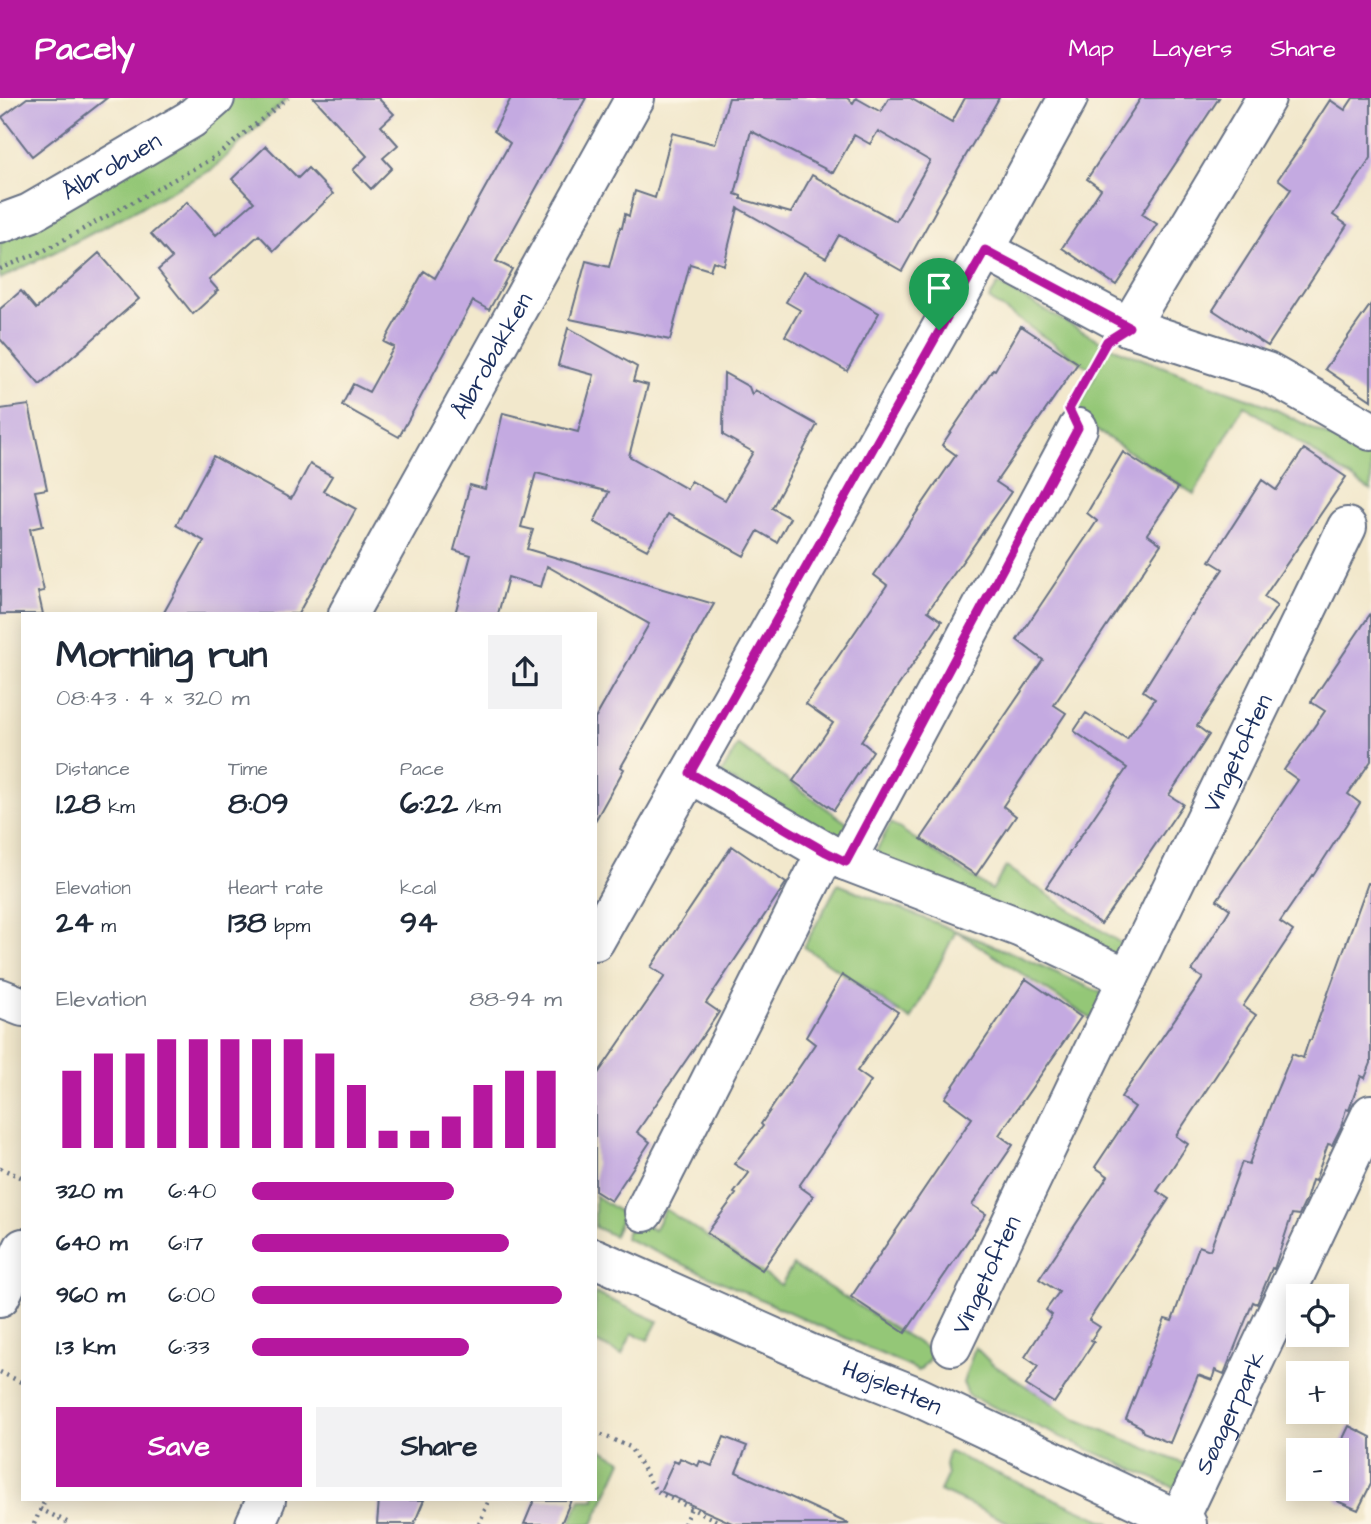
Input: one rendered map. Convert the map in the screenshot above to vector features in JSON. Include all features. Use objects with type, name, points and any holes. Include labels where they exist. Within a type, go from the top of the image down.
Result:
[{"type":"street","name":"Ålbrobuen","points":[[0,224],[30,213],[108,168],[191,119],[215,98]]},
{"type":"street","name":"Ålbrobakken","points":[[349,612],[635,98]]},
{"type":"street","points":[[597,938],[1068,98]]},
{"type":"street","points":[[1129,327],[1266,98]]},
{"type":"street","points":[[985,250],[1129,327],[1267,372],[1371,431]]},
{"type":"street","points":[[644,1212],[836,857],[1078,428]]},
{"type":"street","name":"Vingetoften","points":[[952,1346],[1347,527]]},
{"type":"street","points":[[690,773],[836,857],[1021,928],[1128,978]]},
{"type":"street","points":[[0,998],[21,1006]]},
{"type":"street","name":"Søagerpark","points":[[1183,1522],[1371,1114]]},
{"type":"street","points":[[0,1297],[21,1252]]},
{"type":"street","name":"Højsletten","points":[[597,1259],[811,1354],[916,1395],[1183,1522]]},
{"type":"street","points":[[255,1524],[266,1501]]},
{"type":"path","points":[[0,269],[45,250],[215,157],[288,98]]},
{"type":"path","points":[[1078,428],[1069,409],[1107,341],[1129,327]]},
{"type":"path","points":[[0,1168],[21,1177]]},
{"type":"path","points":[[0,1372],[21,1382]]},
{"type":"path","points":[[597,1433],[630,1447],[656,1491],[723,1524]]},
{"type":"path","points":[[34,1524],[44,1501]]},
{"type":"path","points":[[479,1524],[489,1501]]},
{"type":"path","points":[[684,1524],[691,1508]]},
{"type":"path","points":[[40,1509],[71,1524]]},
{"type":"green space","points":[[230,98],[288,98],[213,169],[0,279],[0,240]]},
{"type":"green space","points":[[998,284],[1111,347],[1267,405],[1371,458],[1371,491],[1244,405],[1194,494],[1093,428],[1076,413],[1096,373],[989,299]]},
{"type":"green space","points":[[738,745],[851,826],[840,841],[721,774]]},
{"type":"green space","points":[[891,823],[992,890],[1006,867],[1125,946],[1118,960],[873,857]]},
{"type":"green space","points":[[838,884],[1019,956],[1106,995],[1093,1020],[956,931],[911,1020],[804,947]]},
{"type":"green space","points":[[597,1196],[623,1214],[614,1236],[597,1228]]},
{"type":"green space","points":[[665,1209],[781,1285],[793,1265],[934,1353],[919,1371],[625,1238],[633,1218],[654,1230]]},
{"type":"green space","points":[[597,1294],[658,1321],[648,1340],[632,1333],[622,1355],[597,1343]]},
{"type":"green space","points":[[975,1347],[991,1363],[1076,1419],[1187,1465],[1177,1489],[969,1396],[963,1383]]},
{"type":"green space","points":[[601,1449],[622,1461],[593,1524],[570,1524],[580,1501],[597,1501],[597,1459]]},
{"type":"green space","points":[[948,1452],[1111,1524],[1012,1524],[940,1491],[947,1476],[945,1465]]},
{"type":"building","points":[[27,98],[107,98],[32,156],[2,117]]},
{"type":"building","points":[[314,98],[378,98],[394,114],[381,126],[398,145],[383,158],[392,168],[371,189],[353,170],[367,156]]},
{"type":"building","points":[[511,98],[586,98],[496,261],[512,269],[489,310],[473,301],[399,437],[342,405],[353,384],[369,392],[394,347],[384,342],[424,271],[435,278],[510,143],[494,131]]},
{"type":"building","points":[[729,98],[847,98],[853,103],[856,98],[881,112],[889,98],[910,98],[952,122],[965,98],[999,98],[902,271],[839,235],[826,258],[738,208],[724,265],[713,261],[710,270],[690,264],[670,340],[570,319],[586,261],[609,267],[620,227],[622,228],[625,214],[629,216],[635,191],[655,198],[672,133],[715,144]],"holes":[[[751,131],[833,173],[854,135],[870,144],[878,131],[930,161],[896,221],[812,175],[791,213],[741,199],[741,196],[735,194]]]},
{"type":"building","points":[[1141,98],[1219,98],[1142,214],[1157,224],[1116,285],[1062,248],[1101,189],[1087,179]]},
{"type":"building","points":[[1353,98],[1371,98],[1371,158],[1333,215],[1347,225],[1268,346],[1213,310],[1291,189],[1278,179],[1330,100],[1345,110]]},
{"type":"building","points":[[266,146],[298,178],[308,168],[333,194],[274,251],[259,235],[209,280],[218,290],[193,314],[158,270],[172,258],[151,234],[187,202],[216,235],[254,202],[232,179]]},
{"type":"building","points":[[99,253],[139,299],[40,385],[0,339],[0,309],[21,291],[36,309]]},
{"type":"building","points":[[804,271],[879,313],[847,371],[785,336],[800,310],[786,302]]},
{"type":"building","points":[[1371,304],[1371,400],[1325,369]]},
{"type":"building","points":[[1021,326],[1078,363],[996,482],[1011,492],[928,611],[942,621],[861,741],[873,751],[834,810],[793,781],[833,723],[806,704],[887,585],[874,575],[956,455],[942,445],[993,369],[995,370]]},
{"type":"building","points":[[568,328],[637,367],[633,381],[648,385],[629,456],[687,489],[691,481],[725,500],[753,452],[723,435],[724,373],[749,387],[752,395],[755,390],[817,425],[772,508],[790,518],[777,542],[758,531],[744,556],[668,514],[647,550],[594,522],[609,492],[536,473],[521,527],[533,530],[527,549],[714,604],[621,767],[624,769],[597,817],[597,715],[649,624],[547,566],[541,587],[508,577],[499,612],[456,612],[471,555],[454,550],[463,510],[470,485],[485,489],[503,413],[578,432],[594,375],[558,365]]},
{"type":"building","points":[[29,405],[47,489],[35,491],[43,526],[30,529],[44,591],[38,592],[43,612],[0,614],[0,409]]},
{"type":"building","points":[[1304,449],[1346,477],[1264,597],[1277,606],[1197,726],[1209,735],[1169,795],[1183,804],[1101,924],[1046,887],[1127,768],[1074,731],[1086,713],[1127,739],[1155,699],[1143,691],[1223,569],[1210,561],[1262,480],[1276,490]]},
{"type":"building","points":[[1123,452],[1178,488],[1147,534],[1161,544],[1054,705],[1066,713],[1003,806],[1016,816],[976,875],[921,839],[1043,660],[1017,640],[1097,521],[1087,513]]},
{"type":"building","points":[[213,456],[291,499],[310,464],[332,476],[323,491],[356,509],[299,612],[164,612],[204,541],[176,525]]},
{"type":"building","points":[[1371,613],[1371,761],[1348,794],[1360,803],[1280,922],[1293,931],[1243,1006],[1256,1015],[1176,1136],[1188,1144],[1157,1191],[1169,1199],[1089,1320],[1100,1327],[1091,1340],[1094,1342],[1054,1403],[1026,1385],[1038,1366],[1025,1357],[1052,1315],[1046,1310],[1059,1292],[1039,1279],[1108,1176],[1095,1167],[1135,1107],[1121,1097],[1203,978],[1192,971],[1230,909],[1217,900],[1298,780],[1284,770],[1325,711],[1311,702]]},
{"type":"building","points":[[732,846],[786,883],[706,1003],[719,1012],[637,1132],[650,1142],[611,1201],[597,1192],[597,1075],[665,976],[651,967]]},
{"type":"building","points":[[1368,883],[1371,884],[1371,1063],[1365,1078],[1361,1076],[1349,1110],[1346,1109],[1332,1145],[1328,1144],[1299,1215],[1292,1214],[1274,1269],[1272,1268],[1257,1304],[1253,1302],[1224,1374],[1215,1370],[1212,1380],[1198,1375],[1170,1443],[1143,1432],[1141,1427],[1126,1419],[1165,1319],[1172,1321],[1199,1246],[1210,1250],[1242,1162],[1249,1164],[1292,1054],[1303,1058]]},
{"type":"building","points":[[842,975],[898,1012],[857,1071],[871,1081],[799,1186],[813,1196],[762,1270],[707,1233],[749,1173],[734,1164],[763,1126],[761,1124],[815,1044],[806,1037]]},
{"type":"building","points":[[1026,979],[1081,1017],[999,1135],[1013,1145],[972,1205],[986,1214],[905,1333],[851,1297],[972,1118],[945,1098]]},
{"type":"building","points":[[1349,1426],[1371,1437],[1371,1484],[1358,1510],[1337,1501],[1349,1501],[1349,1438],[1343,1438]]},
{"type":"building","points":[[724,1437],[747,1446],[736,1472],[849,1524],[734,1524],[660,1491],[674,1461],[678,1463],[680,1458],[698,1466],[700,1461],[712,1466]]},
{"type":"building","points":[[379,1501],[424,1501],[414,1524],[377,1524]]},
{"type":"building","points":[[534,1501],[571,1501],[561,1524],[524,1524]]},
{"type":"route","points":[[985,250],[1129,327],[1107,341],[1069,409],[1078,428],[846,862],[690,773],[939,330],[985,250]]}]
